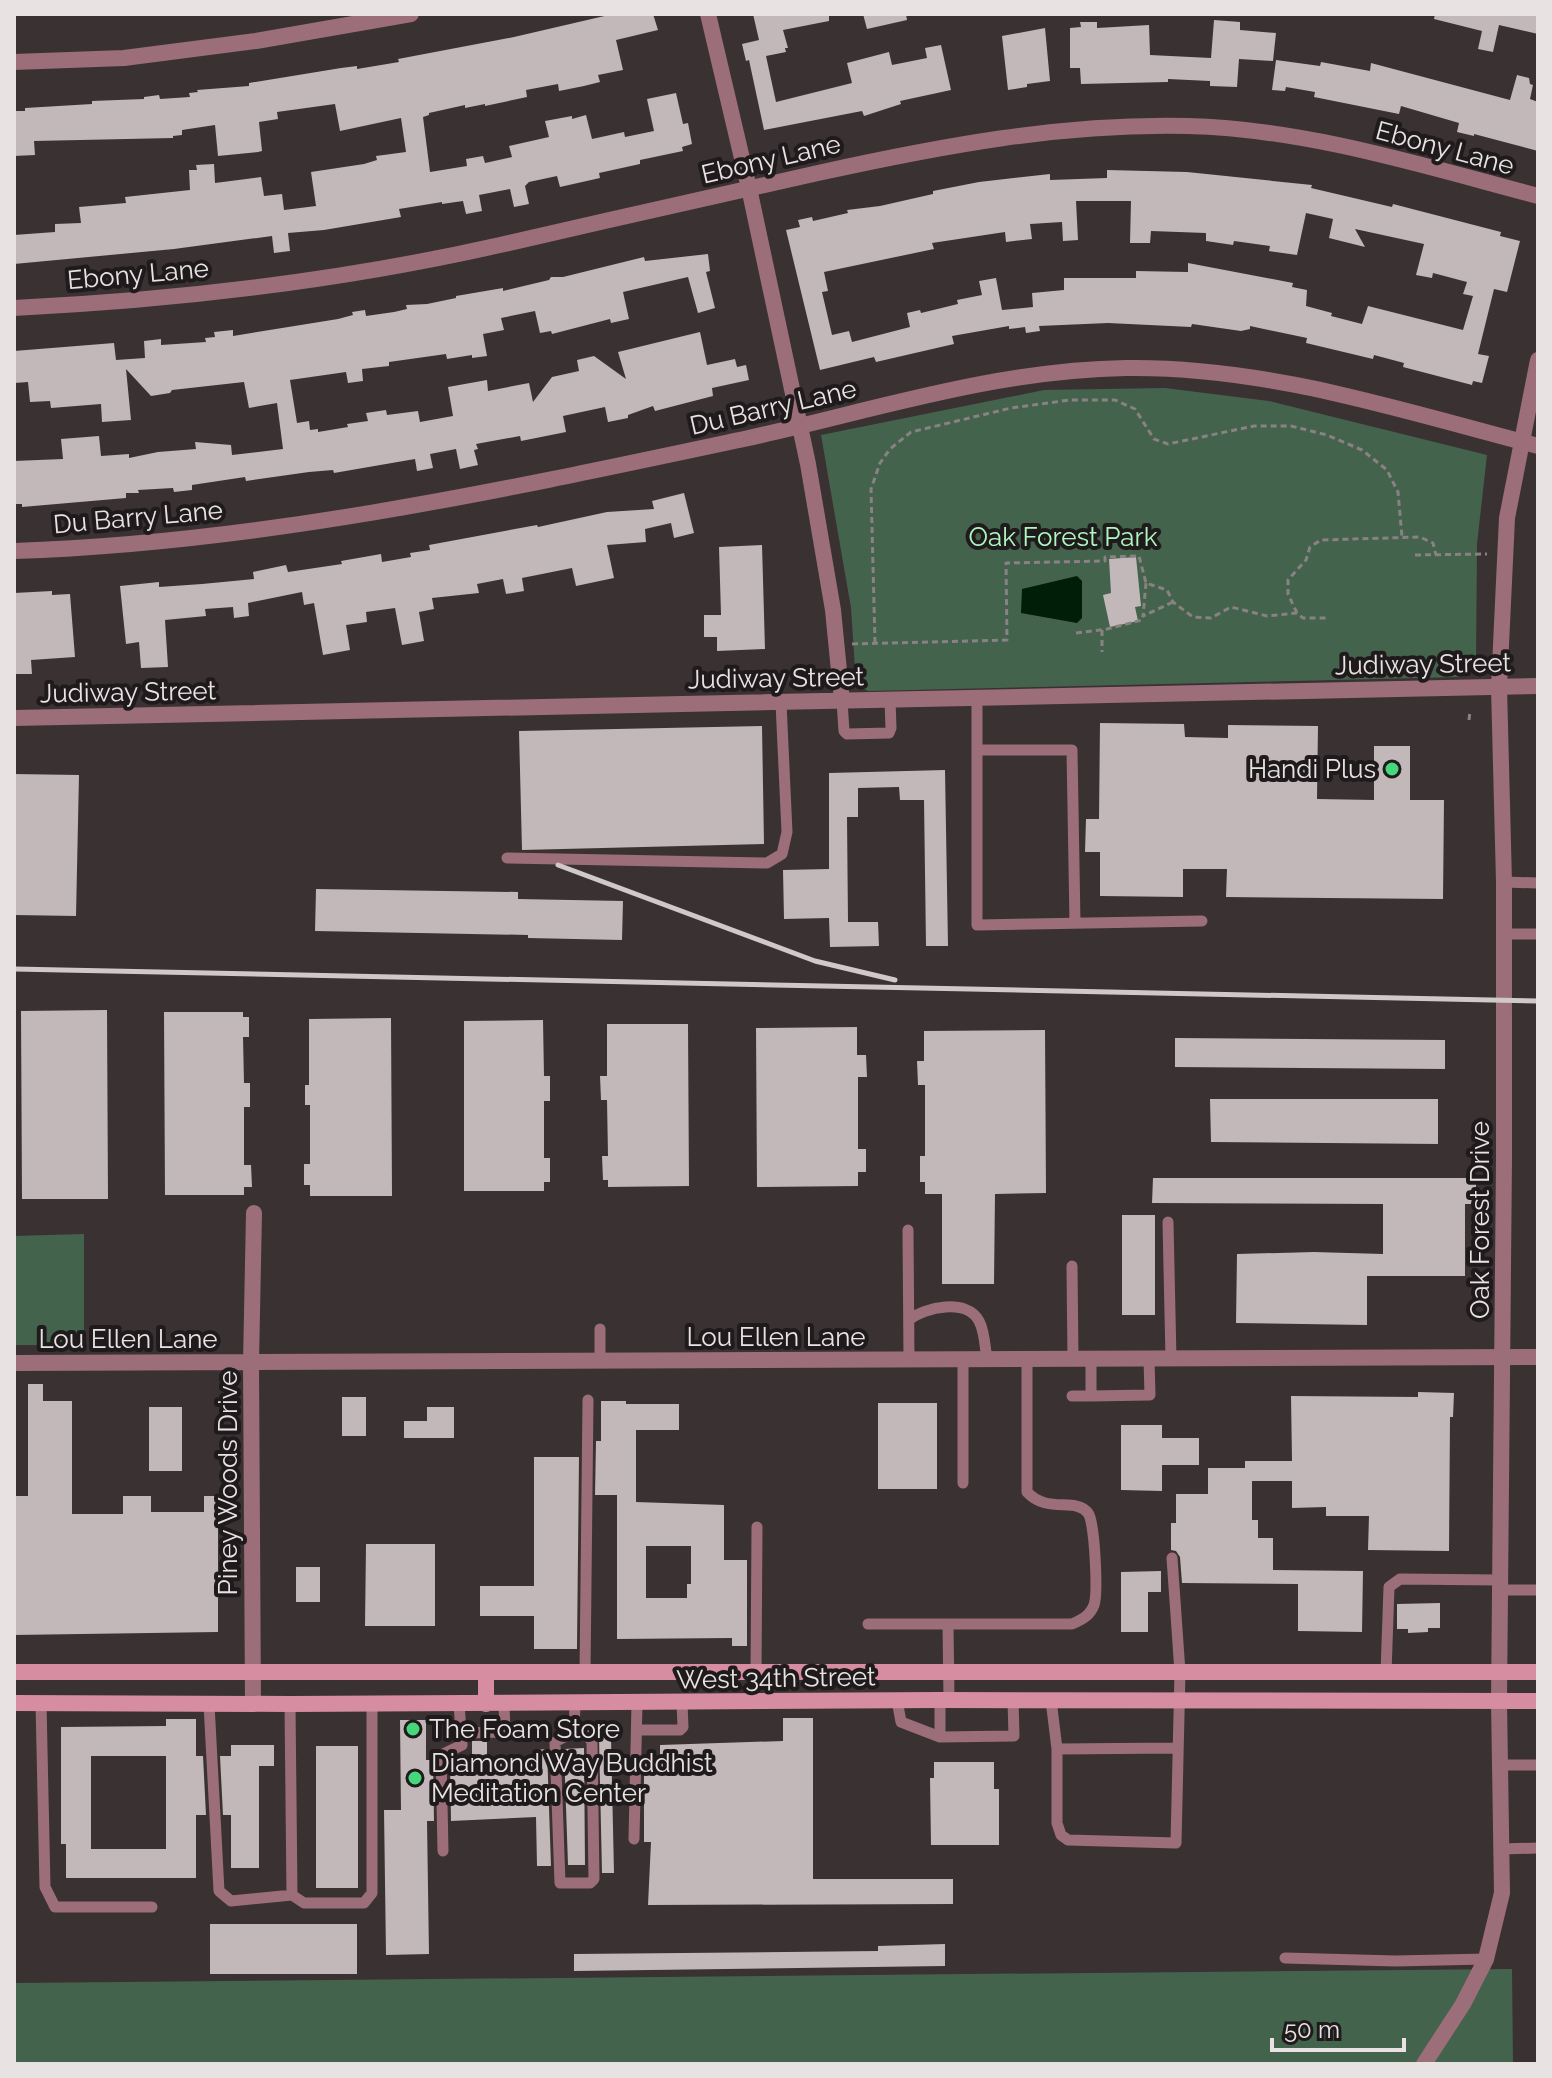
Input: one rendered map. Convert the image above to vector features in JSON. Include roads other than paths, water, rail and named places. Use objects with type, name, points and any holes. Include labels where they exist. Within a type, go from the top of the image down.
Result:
[{"type":"main road","name":"West 34th Street","points":[[14,1672],[1538,1672]]},
{"type":"main road","points":[[486,1672],[495,1704]]},
{"type":"main road","points":[[710,1673],[711,1702]]},
{"type":"main road","name":"West 34th Street","points":[[14,1703],[1538,1701]]},
{"type":"street","points":[[14,62],[124,58],[256,41],[411,14]]},
{"type":"street","points":[[708,14],[801,426],[833,610],[842,701]]},
{"type":"street","name":"Ebony Lane","points":[[14,308],[210,292],[352,272],[493,246],[922,150],[1020,134],[1116,126],[1192,126],[1273,135],[1364,151],[1538,196]]},
{"type":"street","name":"Oak Forest Drive","points":[[1424,2064],[1463,2004],[1486,1959],[1502,1893],[1498,1673],[1504,1357],[1504,882],[1499,687],[1507,518],[1538,360]]},
{"type":"street","name":"Du Barry Lane","points":[[14,551],[220,535],[386,509],[565,477],[801,426],[969,385],[1045,373],[1126,368],[1206,371],[1289,383],[1379,403],[1538,446]]},
{"type":"street","name":"Judiway Street","points":[[14,718],[1538,686]]},
{"type":"street","name":"Piney Woods Drive","points":[[253,1704],[251,1363],[254,1213]]},
{"type":"street","name":"Lou Ellen Lane","points":[[14,1363],[1538,1357]]},
{"type":"lane","points":[[977,698],[977,925],[1202,921]]},
{"type":"lane","points":[[842,701],[844,731],[847,734],[889,733],[890,700]]},
{"type":"lane","points":[[507,858],[767,863],[782,854],[787,832],[781,703]]},
{"type":"lane","points":[[977,750],[1072,750],[1075,923]]},
{"type":"lane","points":[[1504,882],[1538,883]]},
{"type":"lane","points":[[1504,934],[1538,934]]},
{"type":"lane","points":[[1168,1222],[1171,1359]]},
{"type":"lane","points":[[908,1230],[909,1360]]},
{"type":"lane","points":[[1072,1266],[1073,1359]]},
{"type":"lane","points":[[909,1320],[920,1310],[943,1306],[969,1311],[978,1320],[987,1360]]},
{"type":"lane","points":[[600,1329],[600,1362]]},
{"type":"lane","points":[[868,1624],[1072,1624],[1087,1617],[1095,1603],[1094,1527],[1088,1513],[1079,1506],[1047,1505],[1035,1501],[1027,1492],[1027,1359]]},
{"type":"lane","points":[[1091,1359],[1091,1396]]},
{"type":"lane","points":[[1072,1396],[1150,1395],[1149,1359]]},
{"type":"lane","points":[[963,1360],[963,1483]]},
{"type":"lane","points":[[585,1673],[588,1400]]},
{"type":"lane","points":[[756,1673],[757,1527]]},
{"type":"lane","points":[[1051,1700],[1057,1749],[1057,1823],[1061,1835],[1068,1840],[1176,1843],[1180,1672],[1172,1558]]},
{"type":"lane","points":[[1386,1673],[1389,1587],[1393,1582],[1400,1579],[1538,1590]]},
{"type":"lane","points":[[940,1737],[948,1672],[948,1624]]},
{"type":"lane","points":[[897,1700],[901,1722],[940,1737],[1014,1736],[1013,1700]]},
{"type":"lane","points":[[41,1703],[45,1887],[55,1907],[152,1907]]},
{"type":"lane","points":[[634,1839],[637,1703]]},
{"type":"lane","points":[[637,1730],[680,1730],[683,1727],[682,1703]]},
{"type":"lane","points":[[209,1704],[219,1891],[231,1901],[292,1895],[304,1903],[364,1903],[372,1893],[372,1704]]},
{"type":"lane","points":[[290,1704],[292,1895]]},
{"type":"lane","points":[[443,1851],[441,1755],[462,1745],[459,1704]]},
{"type":"lane","points":[[461,1733],[505,1732],[495,1704]]},
{"type":"lane","points":[[574,1732],[575,1704]]},
{"type":"lane","points":[[574,1732],[588,1736],[592,1742],[594,1879],[590,1883],[560,1883],[555,1742],[574,1732]]},
{"type":"lane","points":[[1057,1749],[1178,1748]]},
{"type":"lane","points":[[1500,1765],[1538,1765]]},
{"type":"lane","points":[[1501,1849],[1538,1848]]},
{"type":"lane","points":[[1285,1958],[1396,1961],[1486,1959]]},
{"type":"railway","points":[[558,865],[815,961],[895,980]]},
{"type":"railway","points":[[14,969],[1538,1001]]},
{"type":"place","name":"Handi Plus","points":[[1392,769]]},
{"type":"place","name":"The Foam Store","points":[[413,1729]]},
{"type":"place","name":"Diamond Way Buddhist Meditation Center","points":[[415,1778]]},
{"type":"park label","name":"Oak Forest Park","points":[[1063,537]]}]
